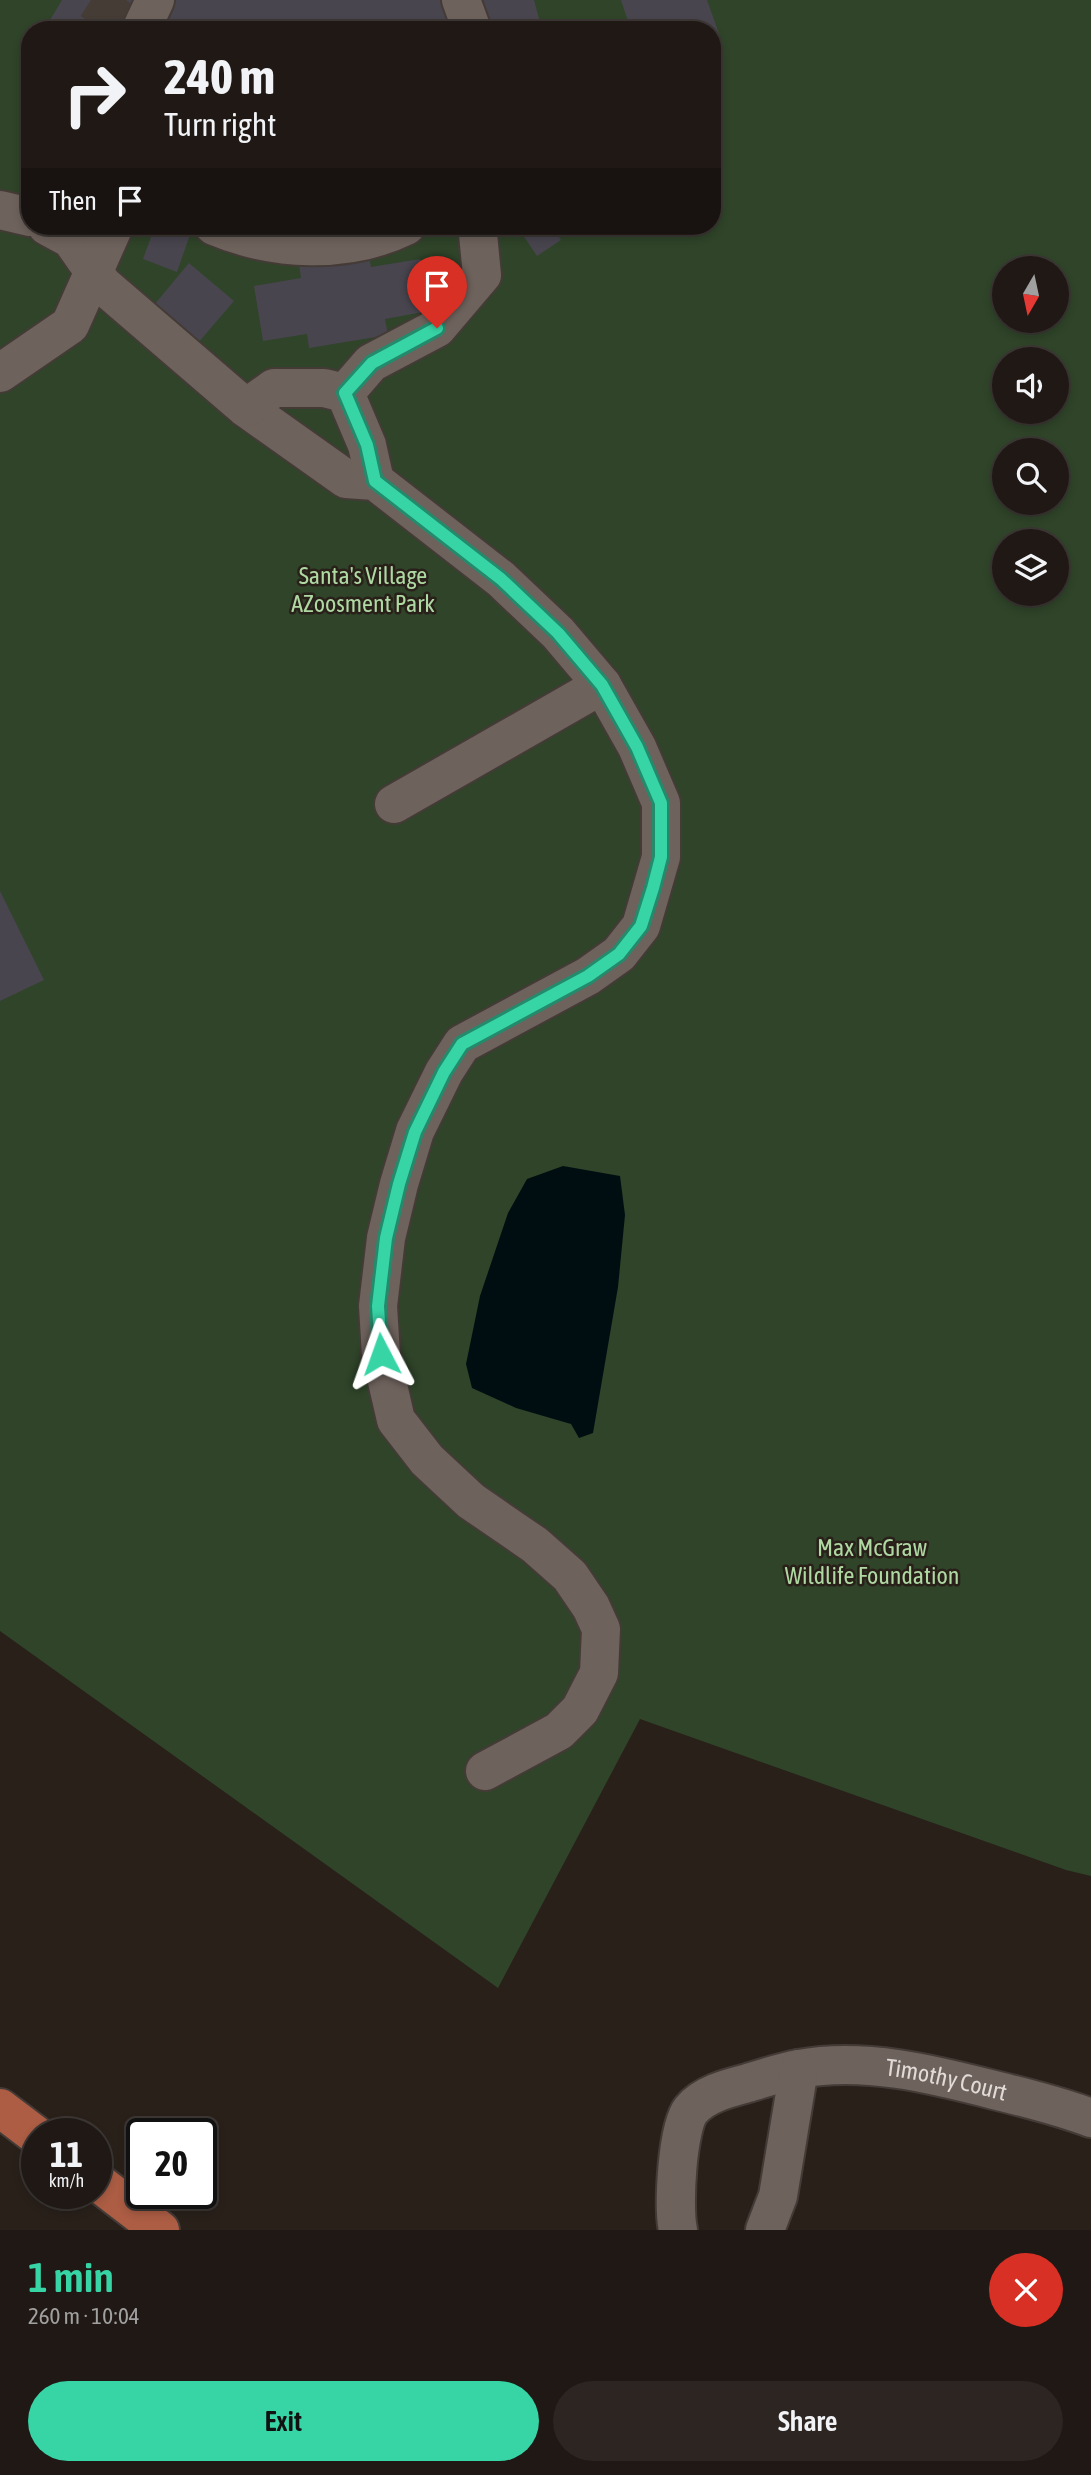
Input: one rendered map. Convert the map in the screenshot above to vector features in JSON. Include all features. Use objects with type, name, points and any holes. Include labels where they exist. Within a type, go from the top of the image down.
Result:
[{"type":"main road","points":[[112,2194],[160,2230]]},
{"type":"street","points":[[461,0],[469,21]]},
{"type":"street","points":[[0,209],[21,215]]},
{"type":"street","points":[[64,235],[71,239],[103,285],[246,408],[346,479],[375,481],[501,579],[558,633],[602,685],[637,747],[661,803],[661,857],[641,926],[619,954],[588,976],[462,1044],[444,1072],[415,1132],[386,1238],[378,1306],[381,1354],[396,1419],[427,1460],[471,1501],[535,1545],[570,1576],[591,1606],[601,1629],[599,1673],[580,1710],[559,1731],[485,1771]]},
{"type":"street","points":[[0,373],[70,325],[110,235]]},
{"type":"street","points":[[236,235],[277,245],[324,246],[387,235]]},
{"type":"street","points":[[345,393],[372,363],[437,328],[482,275],[478,235]]},
{"type":"street","points":[[246,408],[274,388],[324,388],[345,393]]},
{"type":"street","points":[[345,393],[367,445],[375,481]]},
{"type":"street","points":[[394,804],[602,685]]},
{"type":"street","name":"Timothy Court","points":[[678,2230],[674,2215],[682,2128],[691,2110],[707,2097],[799,2069],[867,2066],[939,2076],[1048,2103],[1091,2118]]},
{"type":"street","points":[[765,2230],[778,2196],[799,2069]]},
{"type":"green space","name":"Santa's Village AZoosment Park","points":[[0,0],[1091,0],[1091,1876],[1066,1870],[640,1719],[498,1988],[0,1631]]},
{"type":"shaded area","points":[[563,1166],[620,1176],[625,1215],[618,1287],[593,1433],[579,1438],[571,1424],[516,1408],[472,1388],[466,1364],[480,1296],[508,1213],[527,1179]]},
{"type":"building","points":[[62,0],[148,0],[135,21],[49,21]]},
{"type":"building","points":[[159,0],[449,0],[458,21],[151,21]]},
{"type":"building","points":[[476,0],[534,0],[540,21],[482,21]]},
{"type":"building","points":[[621,0],[707,0],[714,21],[628,21]]},
{"type":"building","points":[[152,235],[190,235],[177,272],[143,259]]},
{"type":"building","points":[[523,235],[557,235],[561,240],[537,256]]},
{"type":"building","points":[[368,252],[371,267],[420,259],[429,311],[385,319],[388,335],[309,348],[307,334],[263,341],[254,286],[301,278],[299,264]]},
{"type":"building","points":[[189,263],[234,301],[198,343],[154,305]]},
{"type":"building","points":[[0,891],[44,980],[0,1001]]},
{"type":"tunnel","points":[[91,0],[123,21]]},
{"type":"route","points":[[381,1354],[378,1306],[386,1238],[415,1132],[444,1072],[462,1044],[588,976],[619,954],[641,926],[661,857],[661,803],[637,747],[602,685],[558,633],[501,579],[375,481],[367,445],[345,393],[372,363],[437,328]]},
{"type":"park label","name":"Max McGraw Wildlife Foundation","points":[[872,1562]]}]
